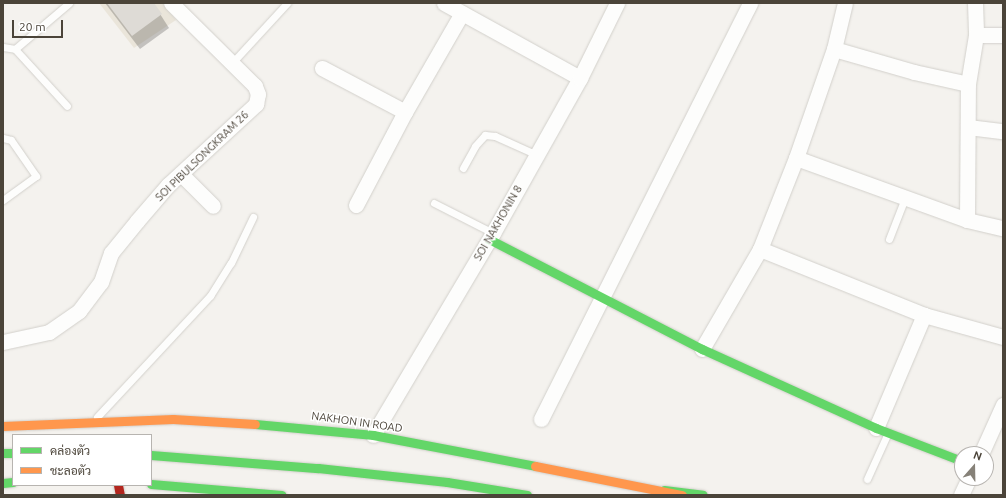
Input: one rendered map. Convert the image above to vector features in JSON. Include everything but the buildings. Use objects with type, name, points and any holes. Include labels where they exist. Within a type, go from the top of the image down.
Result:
[{"type":"main road","points":[[491,236],[600,298],[702,349],[882,430],[954,458]]},
{"type":"main road","points":[[152,430],[173,419]]},
{"type":"main road","name":"NAKHON IN ROAD","points":[[3,426],[173,419],[318,428],[373,435],[648,488],[703,495]]},
{"type":"main road","points":[[152,455],[318,468],[448,482],[527,495]]},
{"type":"main road","points":[[152,484],[282,495]]},
{"type":"main road","points":[[648,488],[682,495]]},
{"type":"street","name":"SOI PIBULSONGKRAM 26","points":[[3,342],[49,332],[79,311],[101,282],[112,253],[181,174],[256,104],[258,94],[254,86],[171,3]]},
{"type":"street","points":[[444,3],[580,78]]},
{"type":"street","points":[[541,419],[600,298],[750,3]]},
{"type":"street","points":[[702,349],[760,249],[796,158],[834,49],[845,3]]},
{"type":"street","points":[[967,220],[968,84],[976,35],[975,3]]},
{"type":"street","name":"SOI NAKHONIN 8","points":[[373,435],[491,236],[580,78],[613,4]]},
{"type":"street","points":[[356,205],[405,112],[462,13]]},
{"type":"street","points":[[976,35],[1003,35]]},
{"type":"street","points":[[834,49],[914,72],[968,84]]},
{"type":"street","points":[[322,68],[405,112]]},
{"type":"street","points":[[968,127],[1003,131]]},
{"type":"street","points":[[796,158],[967,220],[1003,228]]},
{"type":"street","points":[[181,174],[213,206]]},
{"type":"street","points":[[760,249],[924,315],[1003,337]]},
{"type":"street","points":[[882,430],[924,315]]},
{"type":"street","points":[[985,446],[1003,405]]},
{"type":"lane","points":[[15,49],[69,3]]},
{"type":"lane","points":[[231,64],[287,3]]},
{"type":"lane","points":[[3,47],[15,49],[67,106]]},
{"type":"lane","points":[[463,168],[475,146],[485,136],[495,136],[537,155]]},
{"type":"lane","points":[[3,138],[11,140],[36,176],[3,200]]},
{"type":"lane","points":[[889,239],[905,198]]},
{"type":"lane","points":[[434,203],[491,236]]},
{"type":"lane","points":[[93,422],[138,376],[210,296],[231,263],[253,218]]},
{"type":"lane","points":[[867,478],[882,430]]},
{"type":"shaded area","points":[[99,3],[163,3],[176,20],[134,48]]},
{"type":"traffic: fast","points":[[489,239],[702,349],[876,428],[954,458]]},
{"type":"traffic: fast","points":[[255,424],[373,435],[535,466]]},
{"type":"traffic: fast","points":[[3,453],[12,453]]},
{"type":"traffic: fast","points":[[152,455],[318,468],[447,482],[527,495]]},
{"type":"traffic: fast","points":[[3,483],[12,482]]},
{"type":"traffic: fast","points":[[152,484],[282,495]]},
{"type":"traffic: fast","points":[[664,490],[703,495]]},
{"type":"traffic: slow","points":[[3,426],[173,419],[255,424]]},
{"type":"traffic: slow","points":[[535,466],[682,495]]},
{"type":"traffic: jam","points":[[118,486],[120,495]]}]
